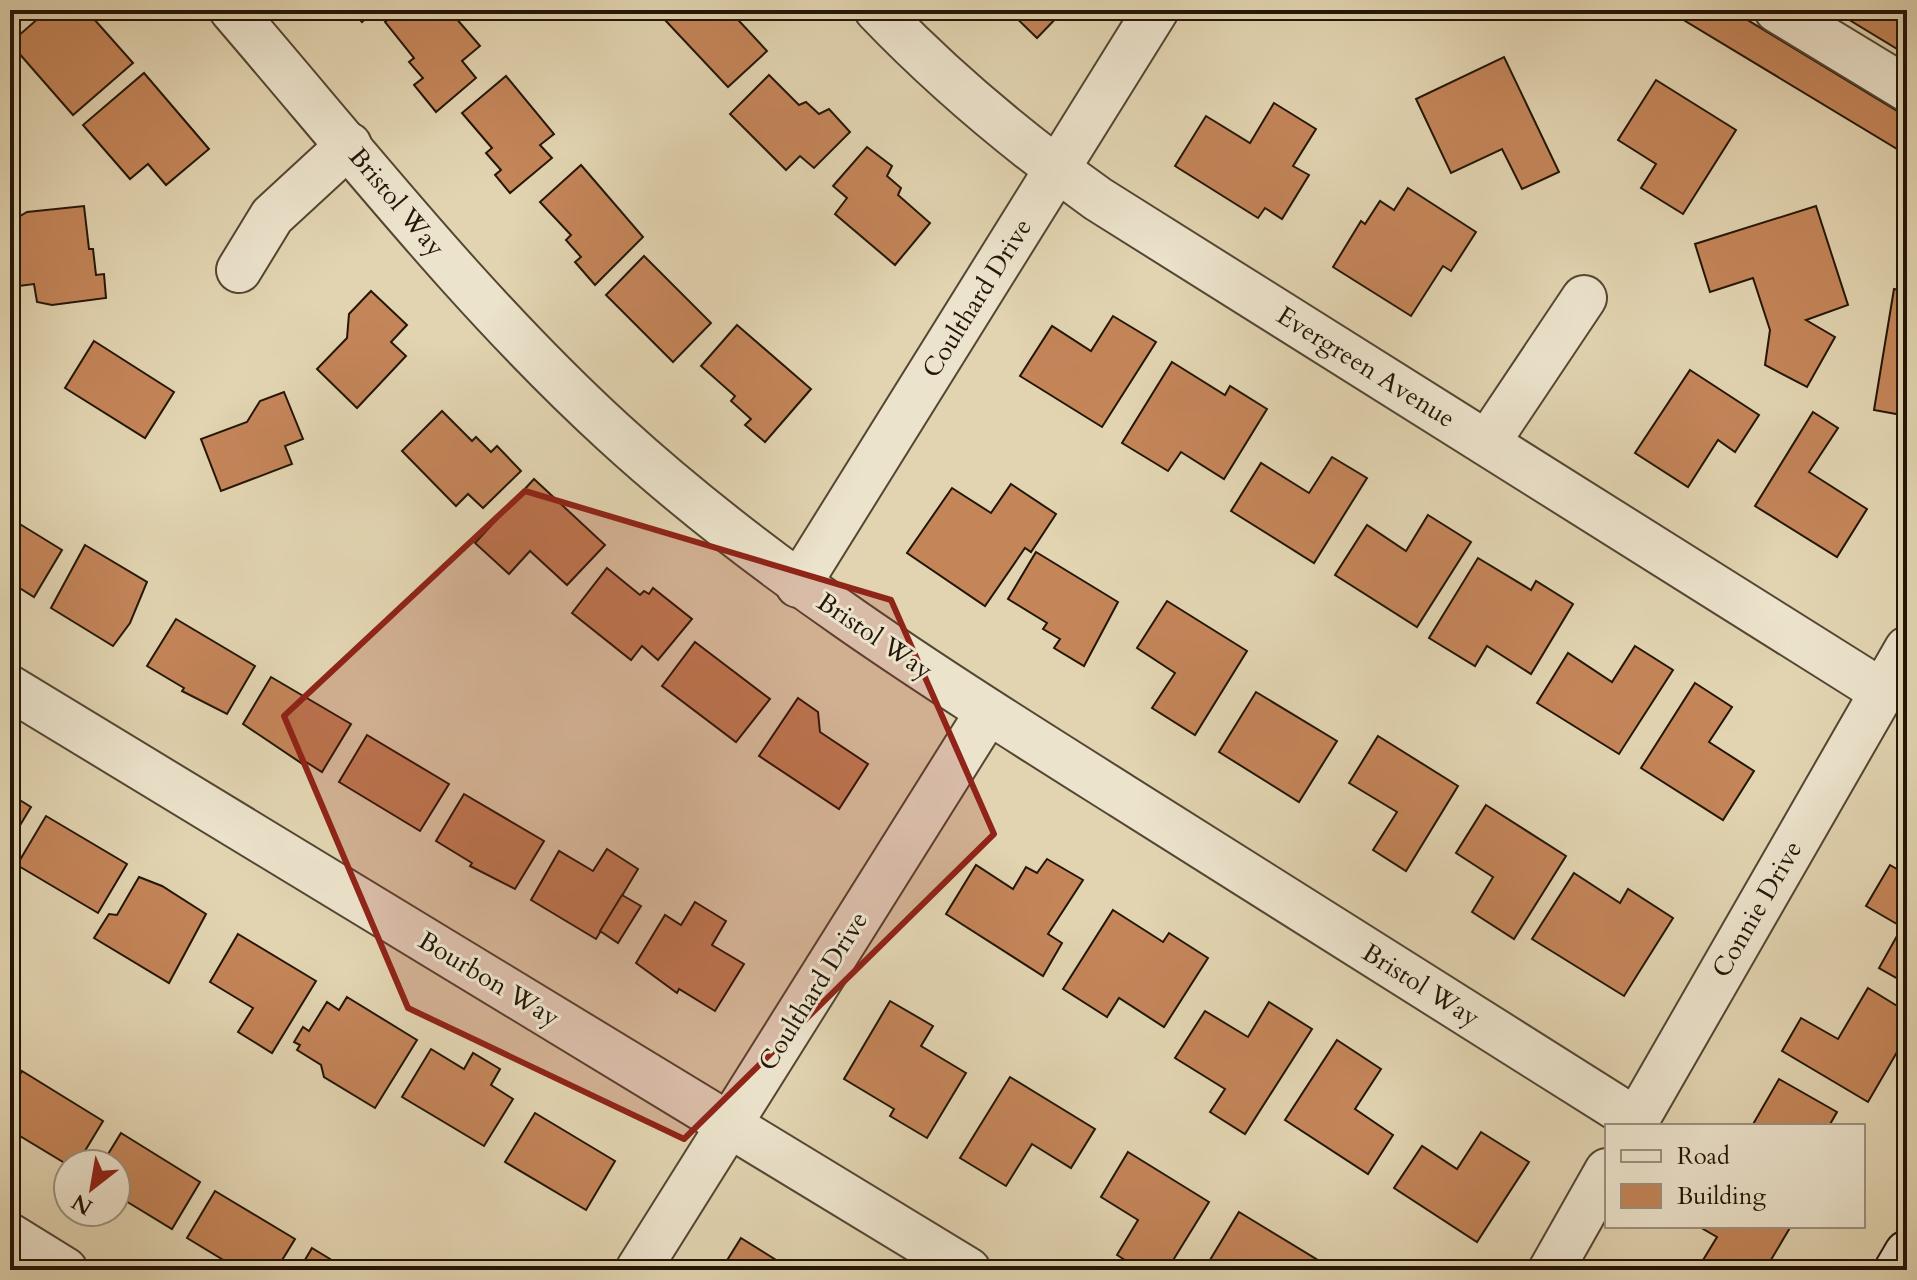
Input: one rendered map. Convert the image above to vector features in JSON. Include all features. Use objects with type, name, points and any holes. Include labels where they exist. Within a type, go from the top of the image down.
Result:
[{"type":"street","name":"Bristol Way","points":[[232,10],[434,246],[544,366],[616,435],[798,585],[988,712],[1634,1123]]},
{"type":"street","name":"Evergreen Avenue","points":[[877,10],[931,66],[1057,170],[1881,691]]},
{"type":"street","name":"Coulthard Drive","points":[[798,585],[1156,10]]},
{"type":"street","points":[[1777,10],[1907,89]]},
{"type":"street","points":[[239,270],[272,216],[349,145]]},
{"type":"street","points":[[1487,443],[1584,298]]},
{"type":"street","name":"Connie Drive","points":[[1634,1123],[1907,649]]},
{"type":"street","name":"Bourbon Way","points":[[10,688],[968,1270]]},
{"type":"street","name":"Coulthard Drive","points":[[638,1270],[988,712]]},
{"type":"street","points":[[1551,1270],[1605,1175]]},
{"type":"street","points":[[10,1236],[65,1270]]},
{"type":"street","points":[[1897,1270],[1907,1253]]},
{"type":"highlighted area","points":[[525,491],[891,600],[994,834],[684,1139],[408,1008],[284,716]]},
{"type":"building","points":[[48,10],[86,10],[133,63],[73,115],[10,43]]},
{"type":"building","points":[[351,10],[375,10],[362,22]]},
{"type":"building","points":[[400,10],[449,10],[480,46],[462,61],[476,78],[436,112],[414,85],[423,78],[409,62],[414,58],[385,22]]},
{"type":"building","points":[[673,10],[729,10],[767,51],[728,87],[664,19]]},
{"type":"building","points":[[1008,10],[1064,10],[1037,38]]},
{"type":"building","points":[[1667,10],[1731,10],[1907,117],[1907,155]]},
{"type":"building","points":[[1833,10],[1898,10],[1907,15],[1907,55]]},
{"type":"building","points":[[1504,57],[1559,172],[1522,189],[1502,149],[1451,173],[1416,99]]},
{"type":"building","points":[[144,73],[209,149],[166,185],[148,164],[130,179],[83,125]]},
{"type":"building","points":[[769,75],[799,105],[806,102],[819,114],[829,109],[850,132],[814,168],[800,156],[786,170],[730,114]]},
{"type":"building","points":[[506,76],[554,134],[540,145],[552,158],[510,193],[495,175],[501,170],[486,153],[492,148],[462,113]]},
{"type":"building","points":[[1656,80],[1736,130],[1683,214],[1641,188],[1656,164],[1618,140]]},
{"type":"building","points":[[1274,103],[1316,129],[1293,166],[1309,175],[1282,219],[1265,208],[1258,218],[1175,166],[1206,116],[1250,143]]},
{"type":"building","points":[[867,147],[892,166],[887,176],[901,188],[898,195],[930,223],[895,265],[835,214],[847,198],[833,186]]},
{"type":"building","points":[[581,165],[643,237],[595,285],[575,262],[581,257],[566,240],[571,235],[540,202]]},
{"type":"building","points":[[1408,188],[1476,232],[1451,271],[1443,266],[1411,316],[1333,267],[1361,221],[1365,224],[1380,201],[1394,210]]},
{"type":"building","points":[[84,206],[89,249],[93,249],[96,275],[104,274],[106,298],[52,305],[37,302],[34,284],[10,287],[10,222],[27,212]]},
{"type":"building","points":[[1816,206],[1848,305],[1806,320],[1835,337],[1807,387],[1765,365],[1770,330],[1753,278],[1710,292],[1695,244]]},
{"type":"building","points":[[644,256],[711,323],[673,362],[606,295]]},
{"type":"building","points":[[1894,289],[1907,291],[1907,416],[1874,410]]},
{"type":"building","points":[[371,291],[407,325],[391,342],[406,356],[357,408],[317,369],[347,338],[349,314]]},
{"type":"building","points":[[1113,316],[1156,342],[1102,427],[1020,376],[1052,326],[1091,351]]},
{"type":"building","points":[[737,325],[811,389],[765,442],[745,425],[751,419],[731,401],[735,396],[701,366]]},
{"type":"building","points":[[94,341],[174,392],[145,438],[65,388]]},
{"type":"building","points":[[1172,362],[1225,395],[1230,386],[1267,409],[1224,479],[1181,452],[1168,471],[1122,443]]},
{"type":"building","points":[[1690,370],[1759,415],[1735,452],[1718,440],[1688,487],[1635,453]]},
{"type":"building","points":[[284,392],[303,439],[285,446],[292,464],[221,491],[201,439],[247,422],[260,401]]},
{"type":"building","points":[[442,411],[472,441],[476,437],[491,452],[497,446],[521,471],[483,508],[468,494],[456,506],[402,451]]},
{"type":"building","points":[[1813,412],[1838,428],[1809,472],[1867,509],[1837,557],[1755,506]]},
{"type":"building","points":[[1332,457],[1367,478],[1314,563],[1231,511],[1261,463],[1309,493]]},
{"type":"building","points":[[534,479],[605,545],[567,585],[530,551],[509,574],[475,543]]},
{"type":"building","points":[[1011,484],[1056,514],[1031,552],[1025,548],[985,606],[907,553],[952,488],[991,513]]},
{"type":"building","points":[[1428,515],[1471,542],[1417,627],[1335,575],[1367,525],[1406,551]]},
{"type":"building","points":[[10,518],[62,550],[34,597],[10,582]]},
{"type":"building","points":[[85,545],[147,582],[130,623],[113,646],[51,608]]},
{"type":"building","points":[[1036,552],[1118,602],[1084,666],[1054,648],[1060,639],[1043,629],[1047,623],[1008,599]]},
{"type":"building","points":[[1478,558],[1531,590],[1536,581],[1573,604],[1531,674],[1487,646],[1475,666],[1429,638]]},
{"type":"building","points":[[607,568],[640,595],[644,591],[649,594],[653,588],[692,619],[658,660],[642,646],[631,660],[572,613]]},
{"type":"building","points":[[1167,601],[1247,651],[1195,735],[1152,708],[1175,673],[1137,648]]},
{"type":"building","points":[[176,619],[255,666],[227,714],[182,691],[184,688],[147,666]]},
{"type":"building","points":[[695,642],[770,699],[736,742],[662,686]]},
{"type":"building","points":[[1635,646],[1673,670],[1619,754],[1537,703],[1568,653],[1612,682]]},
{"type":"building","points":[[271,677],[351,724],[322,772],[306,762],[304,765],[243,724]]},
{"type":"building","points":[[1695,683],[1732,707],[1709,742],[1754,771],[1723,820],[1641,768]]},
{"type":"building","points":[[1256,692],[1337,741],[1299,802],[1219,752]]},
{"type":"building","points":[[798,698],[818,712],[820,732],[868,764],[839,809],[759,756]]},
{"type":"building","points":[[367,735],[449,784],[420,831],[339,782]]},
{"type":"building","points":[[1378,736],[1458,786],[1406,871],[1373,850],[1397,812],[1349,783]]},
{"type":"building","points":[[10,794],[31,807],[10,842]]},
{"type":"building","points":[[464,794],[544,841],[515,889],[470,866],[472,863],[436,841]]},
{"type":"building","points":[[1486,805],[1566,856],[1514,939],[1472,912],[1493,877],[1456,853]]},
{"type":"building","points":[[46,816],[127,864],[98,913],[17,865]]},
{"type":"building","points":[[607,849],[638,869],[596,939],[531,900],[559,851],[593,871]]},
{"type":"building","points":[[1047,859],[1083,880],[1048,934],[1062,943],[1043,976],[946,914],[976,865],[1013,889],[1026,867],[1037,873]]},
{"type":"building","points":[[1890,865],[1907,875],[1907,984],[1879,968],[1902,927],[1866,906]]},
{"type":"building","points":[[1574,873],[1620,903],[1628,889],[1673,918],[1624,996],[1532,939]]},
{"type":"building","points":[[139,877],[162,886],[206,914],[169,983],[94,938],[109,914],[117,915]]},
{"type":"building","points":[[622,895],[641,906],[618,943],[600,931]]},
{"type":"building","points":[[695,902],[726,921],[712,945],[744,964],[715,1011],[679,989],[677,993],[636,963],[665,915],[681,925]]},
{"type":"building","points":[[1113,910],[1163,942],[1169,933],[1208,958],[1164,1027],[1119,998],[1107,1017],[1063,989]]},
{"type":"building","points":[[238,934],[316,981],[272,1053],[238,1032],[253,1008],[210,982]]},
{"type":"building","points":[[1868,988],[1907,1012],[1907,1035],[1868,1102],[1782,1051],[1801,1018],[1838,1039]]},
{"type":"building","points":[[347,997],[417,1040],[375,1108],[324,1077],[321,1065],[297,1050],[300,1045],[294,1042],[303,1027],[309,1031],[327,1002],[339,1010]]},
{"type":"building","points":[[890,1001],[933,1026],[921,1046],[966,1073],[927,1138],[890,1116],[894,1109],[844,1079]]},
{"type":"building","points":[[1269,1002],[1312,1029],[1245,1134],[1210,1112],[1225,1089],[1175,1058],[1205,1011],[1248,1037]]},
{"type":"building","points":[[10,1036],[20,1042],[10,1058]]},
{"type":"building","points":[[1337,1040],[1381,1069],[1355,1109],[1393,1135],[1368,1174],[1285,1120]]},
{"type":"building","points":[[431,1049],[464,1069],[473,1053],[500,1069],[491,1085],[513,1099],[484,1146],[402,1097]]},
{"type":"building","points":[[22,1071],[103,1121],[87,1148],[52,1148],[52,1155],[10,1130],[10,1091]]},
{"type":"building","points":[[1010,1077],[1095,1129],[1071,1168],[1032,1144],[1006,1186],[960,1158]]},
{"type":"building","points":[[1779,1079],[1837,1112],[1830,1124],[1753,1124]]},
{"type":"building","points":[[535,1113],[615,1161],[586,1210],[505,1162]]},
{"type":"building","points":[[1481,1132],[1529,1162],[1477,1242],[1394,1188],[1422,1146],[1457,1169]]},
{"type":"building","points":[[121,1133],[200,1182],[172,1229],[132,1205],[132,1148],[112,1148]]},
{"type":"building","points":[[1128,1152],[1209,1202],[1167,1270],[1141,1270],[1117,1255],[1138,1220],[1101,1197]]},
{"type":"building","points":[[215,1191],[295,1239],[276,1270],[240,1270],[187,1238]]},
{"type":"building","points":[[1239,1212],[1321,1262],[1317,1270],[1227,1270],[1210,1260]]},
{"type":"building","points":[[1701,1228],[1790,1228],[1765,1270],[1697,1270],[1717,1237]]},
{"type":"building","points":[[741,1238],[781,1263],[777,1270],[721,1270]]},
{"type":"building","points":[[312,1248],[348,1270],[299,1270]]}]
